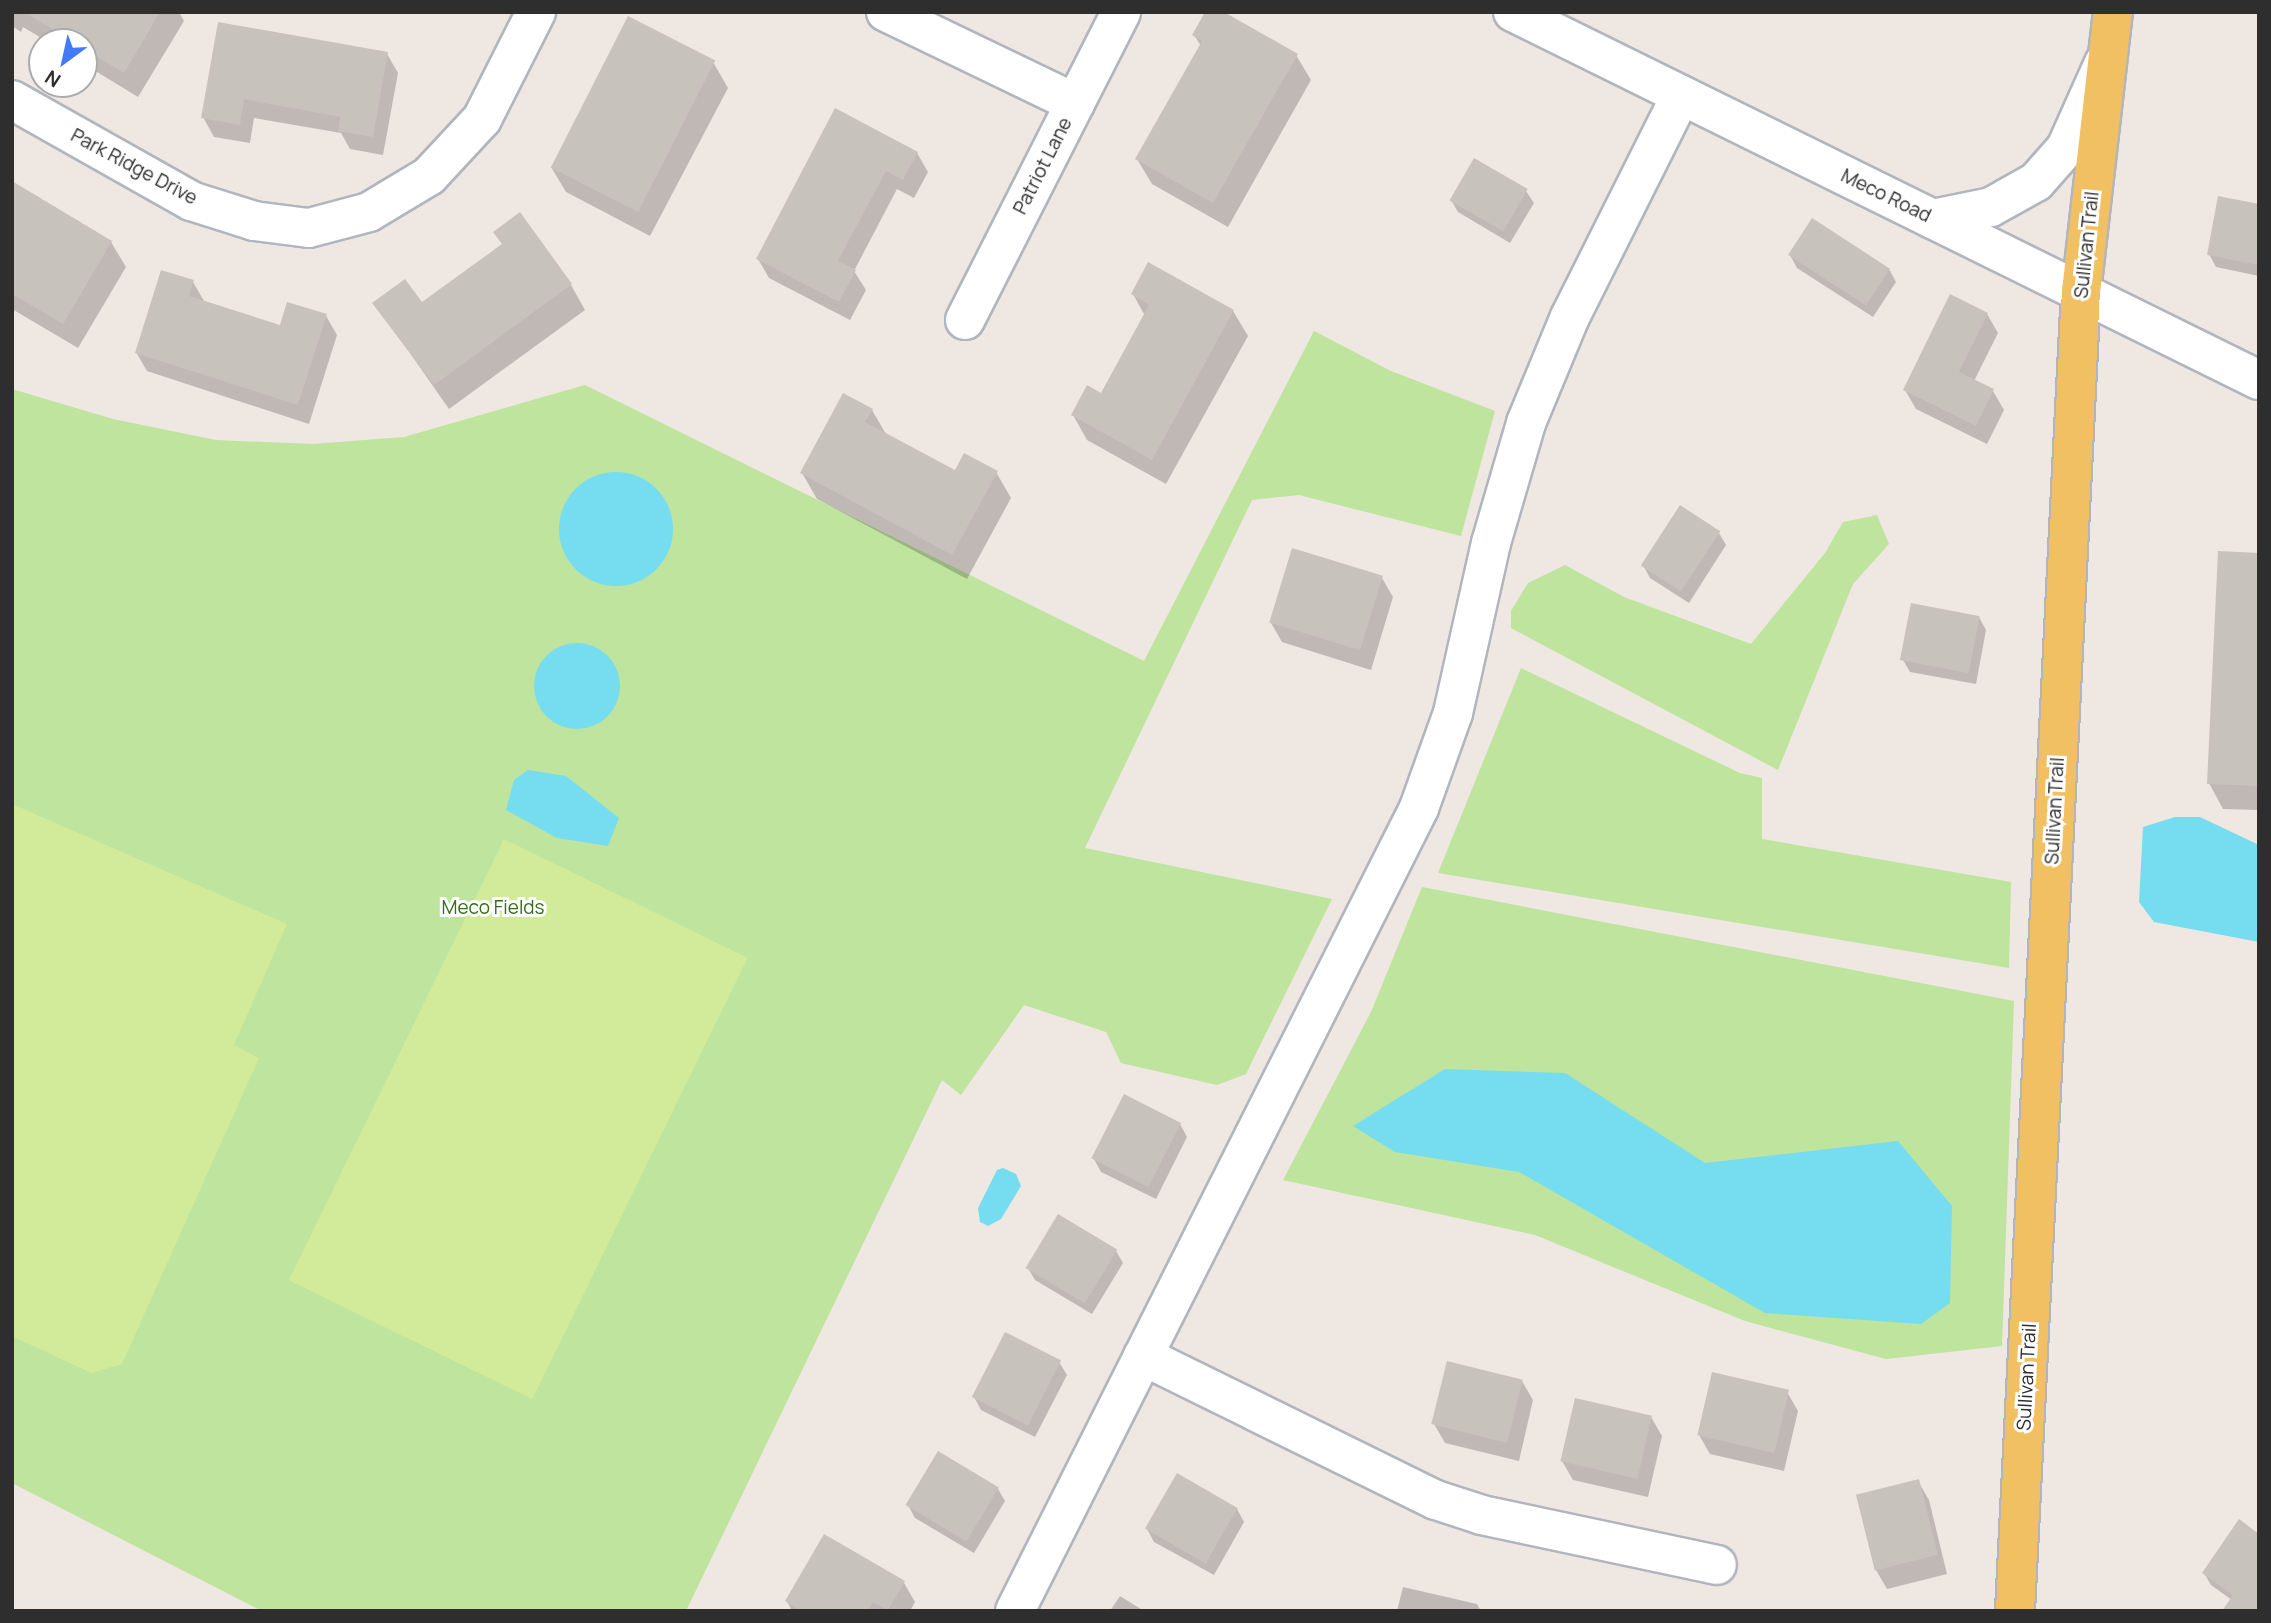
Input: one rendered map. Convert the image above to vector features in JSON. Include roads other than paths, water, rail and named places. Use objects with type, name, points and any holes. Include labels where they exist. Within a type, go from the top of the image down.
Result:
[{"type":"main road","name":"Sullivan Trail","points":[[2015,1611],[2081,292],[2113,12]]},
{"type":"street","name":"Park Ridge Drive","points":[[12,100],[191,201],[254,221],[309,228],[369,212],[429,176],[482,119],[536,12]]},
{"type":"street","points":[[886,12],[1075,103]]},
{"type":"street","name":"Patriot Lane","points":[[965,320],[1121,12]]},
{"type":"street","name":"Meco Road","points":[[1513,12],[2259,380]]},
{"type":"street","points":[[1932,219],[1991,207],[2036,182],[2066,148],[2108,55]]},
{"type":"street","points":[[1015,1611],[1419,808],[1453,713],[1491,543],[1525,423],[1570,317],[1681,95]]},
{"type":"street","points":[[1143,1356],[1436,1500],[1482,1515],[1717,1565]]},
{"type":"water","points":[[616,472],[638,476],[648,481],[664,497],[669,507],[673,529],[669,551],[664,561],[648,577],[638,582],[616,586],[594,582],[584,577],[568,561],[563,551],[559,529],[563,507],[568,497],[584,481],[594,476]]},
{"type":"water","points":[[577,643],[601,650],[613,662],[620,686],[613,710],[601,722],[577,729],[553,722],[541,710],[534,686],[541,662],[553,650]]},
{"type":"water","points":[[528,770],[566,776],[619,818],[608,846],[557,838],[506,810],[514,780]]},
{"type":"water","points":[[2175,817],[2200,817],[2259,845],[2259,942],[2154,922],[2139,902],[2143,827]]},
{"type":"water","points":[[1445,1069],[1565,1073],[1705,1163],[1898,1141],[1952,1206],[1950,1303],[1921,1324],[1765,1313],[1519,1172],[1395,1152],[1353,1126]]},
{"type":"water","points":[[1003,1168],[1016,1174],[1021,1186],[1001,1219],[988,1226],[980,1222],[978,1208],[997,1170]]},
{"type":"park label","name":"Meco Fields","points":[[493,908]]}]
